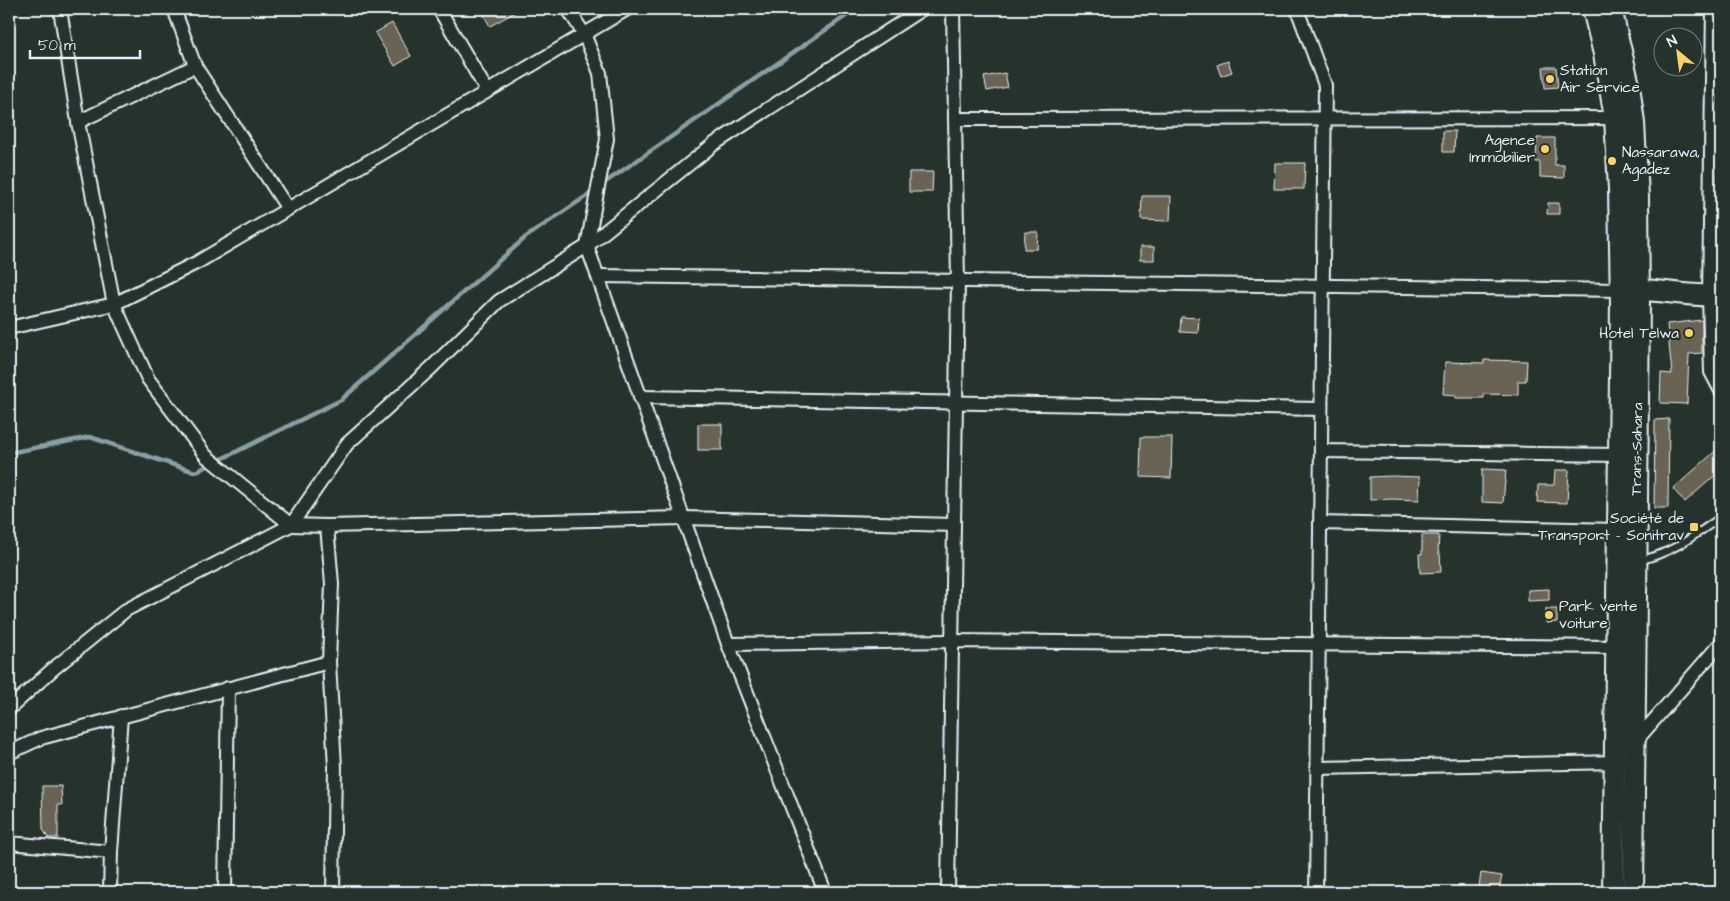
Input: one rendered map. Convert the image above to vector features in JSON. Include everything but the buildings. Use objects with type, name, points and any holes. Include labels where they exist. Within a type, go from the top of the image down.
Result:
[{"type":"main road","name":"Trans-Sahara","points":[[1593,9],[1604,54],[1615,118],[1619,189],[1630,289],[1626,563],[1635,742],[1633,892]]},
{"type":"main road","name":"Trans-Sahara","points":[[1611,9],[1629,85],[1634,123],[1638,197],[1619,455],[1618,530],[1626,563],[1616,647],[1613,892]]},
{"type":"main road","points":[[1630,289],[1715,295]]},
{"type":"street","points":[[60,9],[78,122],[114,304],[148,379],[206,456],[291,525],[327,526],[684,518],[954,525]]},
{"type":"street","points":[[174,9],[195,66],[288,209]]},
{"type":"street","points":[[439,9],[487,91]]},
{"type":"street","points":[[568,9],[584,34],[600,73],[608,139],[587,246],[728,644],[825,892]]},
{"type":"street","points":[[9,328],[114,304],[198,262],[626,9]]},
{"type":"street","points":[[9,709],[53,669],[126,610],[291,525],[347,444],[431,368],[500,301],[587,246],[714,144],[922,9]]},
{"type":"street","points":[[948,892],[958,281],[953,9]]},
{"type":"street","points":[[1296,9],[1325,85],[1316,892]]},
{"type":"street","points":[[1713,9],[1715,295],[1711,372],[1721,391]]},
{"type":"street","points":[[78,122],[195,66]]},
{"type":"street","points":[[955,119],[1615,118]]},
{"type":"street","points":[[598,276],[1630,289]]},
{"type":"street","points":[[640,397],[1322,409]]},
{"type":"street","points":[[1321,451],[1619,455]]},
{"type":"street","points":[[1320,523],[1618,530]]},
{"type":"street","points":[[327,526],[332,584],[329,662],[335,767],[333,892]]},
{"type":"street","points":[[728,644],[952,642],[1616,647]]},
{"type":"street","points":[[1635,742],[1721,643]]},
{"type":"street","points":[[9,754],[41,738],[329,662]]},
{"type":"street","points":[[225,892],[228,688]]},
{"type":"street","points":[[110,892],[121,716]]},
{"type":"street","points":[[1318,768],[1635,763]]},
{"type":"street","points":[[9,844],[111,852]]},
{"type":"lane","points":[[1626,563],[1656,557],[1674,549],[1721,517]]},
{"type":"waterway","points":[[600,186],[856,9]]},
{"type":"waterway","points":[[9,453],[90,437],[195,472],[341,400],[526,237],[594,191]]},
{"type":"place","name":"Station Air Service","points":[[1550,79]]},
{"type":"place","name":"Agence Immobilier","points":[[1545,149]]},
{"type":"place","name":"Nassarawa, Agadez","points":[[1612,161]]},
{"type":"place","name":"Hotel Telwa","points":[[1689,333]]},
{"type":"place","name":"Société de Transport - Sonitrav","points":[[1694,527]]},
{"type":"place","name":"Park vente voiture","points":[[1549,615]]}]
